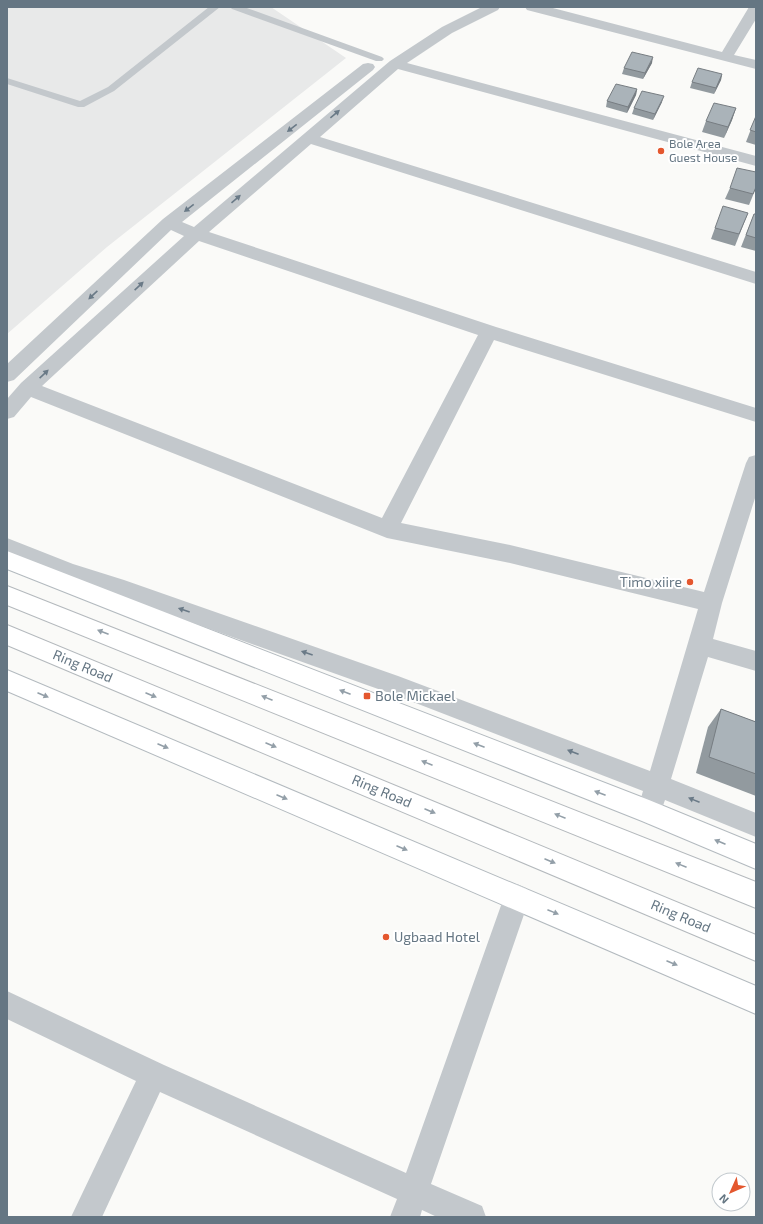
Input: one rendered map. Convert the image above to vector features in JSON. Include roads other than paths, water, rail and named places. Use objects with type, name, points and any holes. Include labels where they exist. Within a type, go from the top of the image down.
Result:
[{"type":"main road","points":[[7,560],[649,812],[756,857]]},
{"type":"main road","points":[[7,595],[756,895]]},
{"type":"main road","name":"Ring Road","points":[[7,635],[756,948]]},
{"type":"main road","points":[[7,680],[756,1000]]},
{"type":"street","points":[[7,375],[169,223],[379,58],[432,22],[459,7]]},
{"type":"street","points":[[7,412],[28,388],[196,234],[395,64],[447,30],[493,7]]},
{"type":"street","points":[[532,7],[756,65]]},
{"type":"street","points":[[725,58],[756,7]]},
{"type":"street","points":[[395,64],[756,161]]},
{"type":"street","points":[[307,138],[756,278]]},
{"type":"street","points":[[169,223],[196,234],[489,332],[756,415]]},
{"type":"street","points":[[387,529],[489,332]]},
{"type":"street","points":[[28,388],[387,529],[510,554],[711,603]]},
{"type":"street","points":[[649,812],[700,645],[711,603],[756,463]]},
{"type":"street","points":[[7,547],[69,572],[124,589],[398,686],[657,785],[756,825]]},
{"type":"street","points":[[700,645],[756,661]]},
{"type":"street","points":[[410,1204],[517,897]]},
{"type":"street","points":[[7,1005],[154,1075],[410,1204],[471,1217]]},
{"type":"street","points":[[86,1217],[154,1075]]},
{"type":"lane","points":[[7,81],[81,105],[111,89],[215,7]]},
{"type":"lane","points":[[235,7],[379,58]]},
{"type":"place","name":"Bole Area Guest House","points":[[661,151]]},
{"type":"place","name":"Timo xiire","points":[[690,582]]},
{"type":"place","name":"Bole Mickael","points":[[367,696]]},
{"type":"place","name":"Ugbaad Hotel","points":[[386,937]]}]
